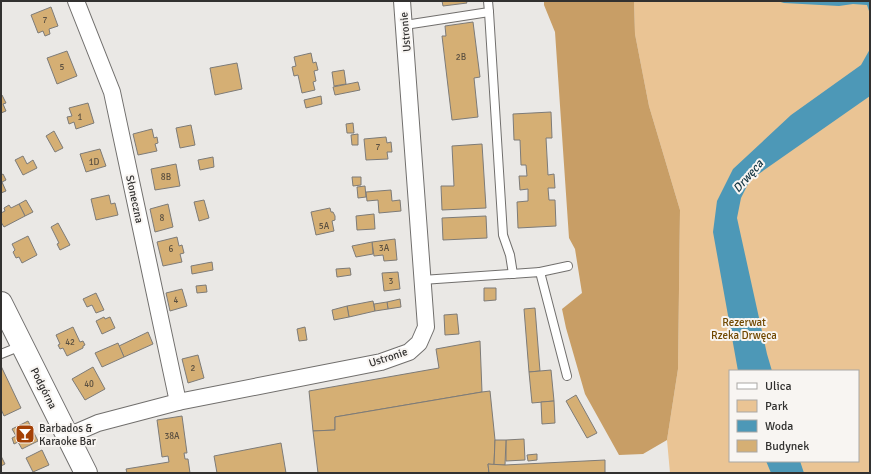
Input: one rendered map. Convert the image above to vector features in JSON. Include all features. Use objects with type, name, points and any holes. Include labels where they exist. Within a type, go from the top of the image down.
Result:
[{"type":"main road","name":"Podgórna","points":[[1,302],[86,473]]},
{"type":"street","name":"Słoneczna","points":[[76,1],[112,92],[178,402]]},
{"type":"street","name":"Ustronie","points":[[68,436],[98,423],[178,402],[381,362],[409,352],[419,343],[426,327],[405,25],[402,1]]},
{"type":"lane","points":[[488,1],[503,235],[510,255],[514,274]]},
{"type":"lane","points":[[405,25],[489,12]]},
{"type":"lane","points":[[422,280],[540,272],[568,266]]},
{"type":"lane","points":[[540,272],[567,376]]},
{"type":"lane","points":[[1,354],[23,346]]},
{"type":"green space","name":"Rezerwat Rzeka Drwęca","points":[[634,1],[870,1],[870,473],[670,473],[667,440],[678,369],[680,210],[649,106],[635,34]]},
{"type":"shaded area","points":[[544,1],[634,1],[635,34],[649,106],[680,210],[678,369],[667,440],[643,454],[619,455],[585,394],[566,328],[562,309],[582,293],[575,249],[569,238],[555,32],[544,5]]},
{"type":"water","points":[[777,1],[870,1],[870,14],[867,5],[853,4],[839,6],[784,3]]},
{"type":"water","name":"Drwęca","points":[[870,49],[870,96],[750,180],[741,198],[737,218],[772,370],[738,370],[713,232],[717,201],[733,169],[791,115],[861,65]]},
{"type":"water","points":[[766,462],[800,462],[804,473],[771,473]]},
{"type":"building","points":[[442,1],[466,1],[467,3],[443,6]]},
{"type":"building","points":[[51,7],[58,26],[49,29],[50,34],[45,36],[43,31],[38,33],[31,15]]},
{"type":"building","points":[[473,22],[480,77],[474,78],[478,117],[452,120],[442,36],[446,36],[445,26]]},
{"type":"building","points":[[67,51],[77,76],[57,84],[47,58]]},
{"type":"building","points":[[311,53],[313,63],[316,62],[318,70],[314,71],[316,81],[313,82],[315,90],[302,93],[298,75],[294,76],[292,67],[296,66],[294,57]]},
{"type":"building","points":[[237,63],[242,89],[215,95],[210,68]]},
{"type":"building","points":[[344,70],[346,84],[334,86],[332,72]]},
{"type":"building","points":[[358,82],[360,90],[335,95],[333,87]]},
{"type":"building","points":[[2,95],[6,103],[3,104],[6,111],[1,113],[1,96]]},
{"type":"building","points":[[321,96],[322,104],[306,108],[304,100]]},
{"type":"building","points":[[88,103],[94,123],[76,129],[74,122],[69,124],[67,117],[72,116],[69,108]]},
{"type":"building","points":[[551,112],[552,138],[546,138],[548,175],[554,174],[555,188],[548,188],[549,200],[555,200],[556,226],[518,228],[517,202],[528,201],[528,189],[520,190],[519,176],[527,176],[526,165],[521,165],[520,140],[514,140],[513,114]]},
{"type":"building","points":[[353,123],[354,133],[347,133],[346,124]]},
{"type":"building","points":[[191,125],[195,145],[180,148],[176,128]]},
{"type":"building","points":[[152,129],[154,138],[157,137],[158,143],[155,144],[157,151],[138,155],[133,134]]},
{"type":"building","points":[[54,131],[63,148],[55,152],[46,136]]},
{"type":"building","points":[[358,134],[358,145],[352,145],[351,135]]},
{"type":"building","points":[[386,137],[387,143],[391,142],[392,152],[387,152],[388,159],[366,160],[364,139]]},
{"type":"building","points":[[482,144],[486,208],[442,210],[441,186],[454,186],[452,146]]},
{"type":"building","points":[[100,149],[106,166],[86,172],[80,154]]},
{"type":"building","points":[[23,156],[27,164],[33,160],[37,168],[23,175],[15,160]]},
{"type":"building","points":[[213,157],[214,167],[200,170],[198,160]]},
{"type":"building","points":[[176,164],[180,186],[155,190],[151,169]]},
{"type":"building","points":[[3,174],[6,180],[2,182],[6,191],[1,193],[1,175]]},
{"type":"building","points":[[352,177],[361,177],[361,185],[353,186]]},
{"type":"building","points":[[365,186],[366,197],[358,198],[357,187]]},
{"type":"building","points":[[391,190],[392,201],[400,200],[401,211],[379,213],[378,200],[367,201],[366,192]]},
{"type":"building","points":[[109,195],[111,204],[115,203],[118,215],[96,220],[91,199]]},
{"type":"building","points":[[26,200],[33,212],[25,216],[19,204]]},
{"type":"building","points":[[204,200],[209,218],[199,221],[194,202]]},
{"type":"building","points":[[19,204],[25,216],[4,227],[1,222],[1,213],[5,211],[4,208],[9,205],[11,208]]},
{"type":"building","points":[[168,204],[173,227],[155,232],[150,209]]},
{"type":"building","points":[[330,208],[331,212],[333,212],[335,216],[335,220],[332,221],[334,231],[316,235],[311,212]]},
{"type":"building","points":[[374,214],[375,229],[357,230],[356,216]]},
{"type":"building","points":[[486,216],[487,238],[443,240],[442,218]]},
{"type":"building","points":[[58,223],[70,245],[60,250],[57,244],[59,243],[51,227]]},
{"type":"building","points":[[28,236],[37,255],[22,263],[19,257],[16,258],[13,252],[15,250],[12,244]]},
{"type":"building","points":[[177,237],[179,246],[182,245],[184,253],[180,254],[182,262],[163,266],[157,242]]},
{"type":"building","points":[[395,239],[397,260],[384,261],[383,255],[374,256],[372,242]]},
{"type":"building","points":[[372,242],[373,254],[356,257],[352,246]]},
{"type":"building","points":[[212,262],[213,270],[192,274],[191,266]]},
{"type":"building","points":[[350,268],[351,275],[337,277],[336,269]]},
{"type":"building","points":[[398,272],[400,289],[384,291],[382,273]]},
{"type":"building","points":[[206,285],[207,292],[197,293],[196,286]]},
{"type":"building","points":[[484,288],[496,288],[496,300],[484,301]]},
{"type":"building","points":[[182,289],[187,306],[170,311],[166,293]]},
{"type":"building","points":[[96,293],[104,310],[96,313],[92,305],[87,307],[83,299]]},
{"type":"building","points":[[400,299],[401,307],[388,309],[387,302]]},
{"type":"building","points":[[373,301],[375,311],[349,317],[347,306]]},
{"type":"building","points":[[387,302],[388,309],[375,311],[374,304]]},
{"type":"building","points":[[347,306],[349,317],[334,320],[332,310]]},
{"type":"building","points":[[535,308],[540,371],[529,372],[524,309]]},
{"type":"building","points":[[457,314],[459,334],[445,335],[444,315]]},
{"type":"building","points":[[104,317],[105,319],[110,317],[115,328],[102,334],[96,321]]},
{"type":"building","points":[[73,327],[80,342],[83,341],[85,345],[83,348],[67,356],[63,348],[60,349],[58,345],[60,344],[56,335]]},
{"type":"building","points":[[305,327],[307,340],[299,341],[297,329]]},
{"type":"building","points":[[148,332],[153,344],[124,357],[119,346]]},
{"type":"building","points":[[480,341],[482,392],[335,417],[335,430],[313,431],[309,391],[439,368],[436,349]]},
{"type":"building","points":[[118,343],[124,357],[102,367],[95,353]]},
{"type":"building","points":[[198,355],[204,378],[188,383],[182,359]]},
{"type":"building","points":[[1,366],[21,408],[4,416],[1,409]]},
{"type":"building","points":[[93,367],[105,389],[85,400],[72,379]]},
{"type":"building","points":[[551,370],[554,401],[532,403],[529,372]]},
{"type":"building","points":[[490,391],[495,440],[494,465],[488,464],[489,473],[318,473],[313,431],[335,430],[335,417]]},
{"type":"building","points":[[576,395],[597,433],[587,438],[566,401]]},
{"type":"building","points":[[554,401],[555,423],[542,424],[541,402]]},
{"type":"building","points":[[182,416],[187,453],[184,453],[185,459],[188,459],[190,473],[127,473],[126,469],[169,462],[168,456],[162,457],[157,420]]},
{"type":"building","points":[[28,421],[38,441],[22,449],[18,442],[14,444],[12,438],[16,436],[12,429]]},
{"type":"building","points":[[524,439],[525,460],[506,461],[506,440]]},
{"type":"building","points":[[495,440],[506,440],[505,465],[494,465]]},
{"type":"building","points":[[281,443],[286,473],[217,473],[214,456]]},
{"type":"building","points":[[42,450],[49,465],[33,472],[26,458]]},
{"type":"building","points":[[537,454],[537,460],[528,461],[527,455]]},
{"type":"building","points":[[1,456],[5,464],[1,466]]},
{"type":"building","points":[[605,460],[605,473],[489,473],[488,464],[505,465]]},
{"type":"place","name":"Barbados & Karaoke Bar","points":[[25,434]]}]
